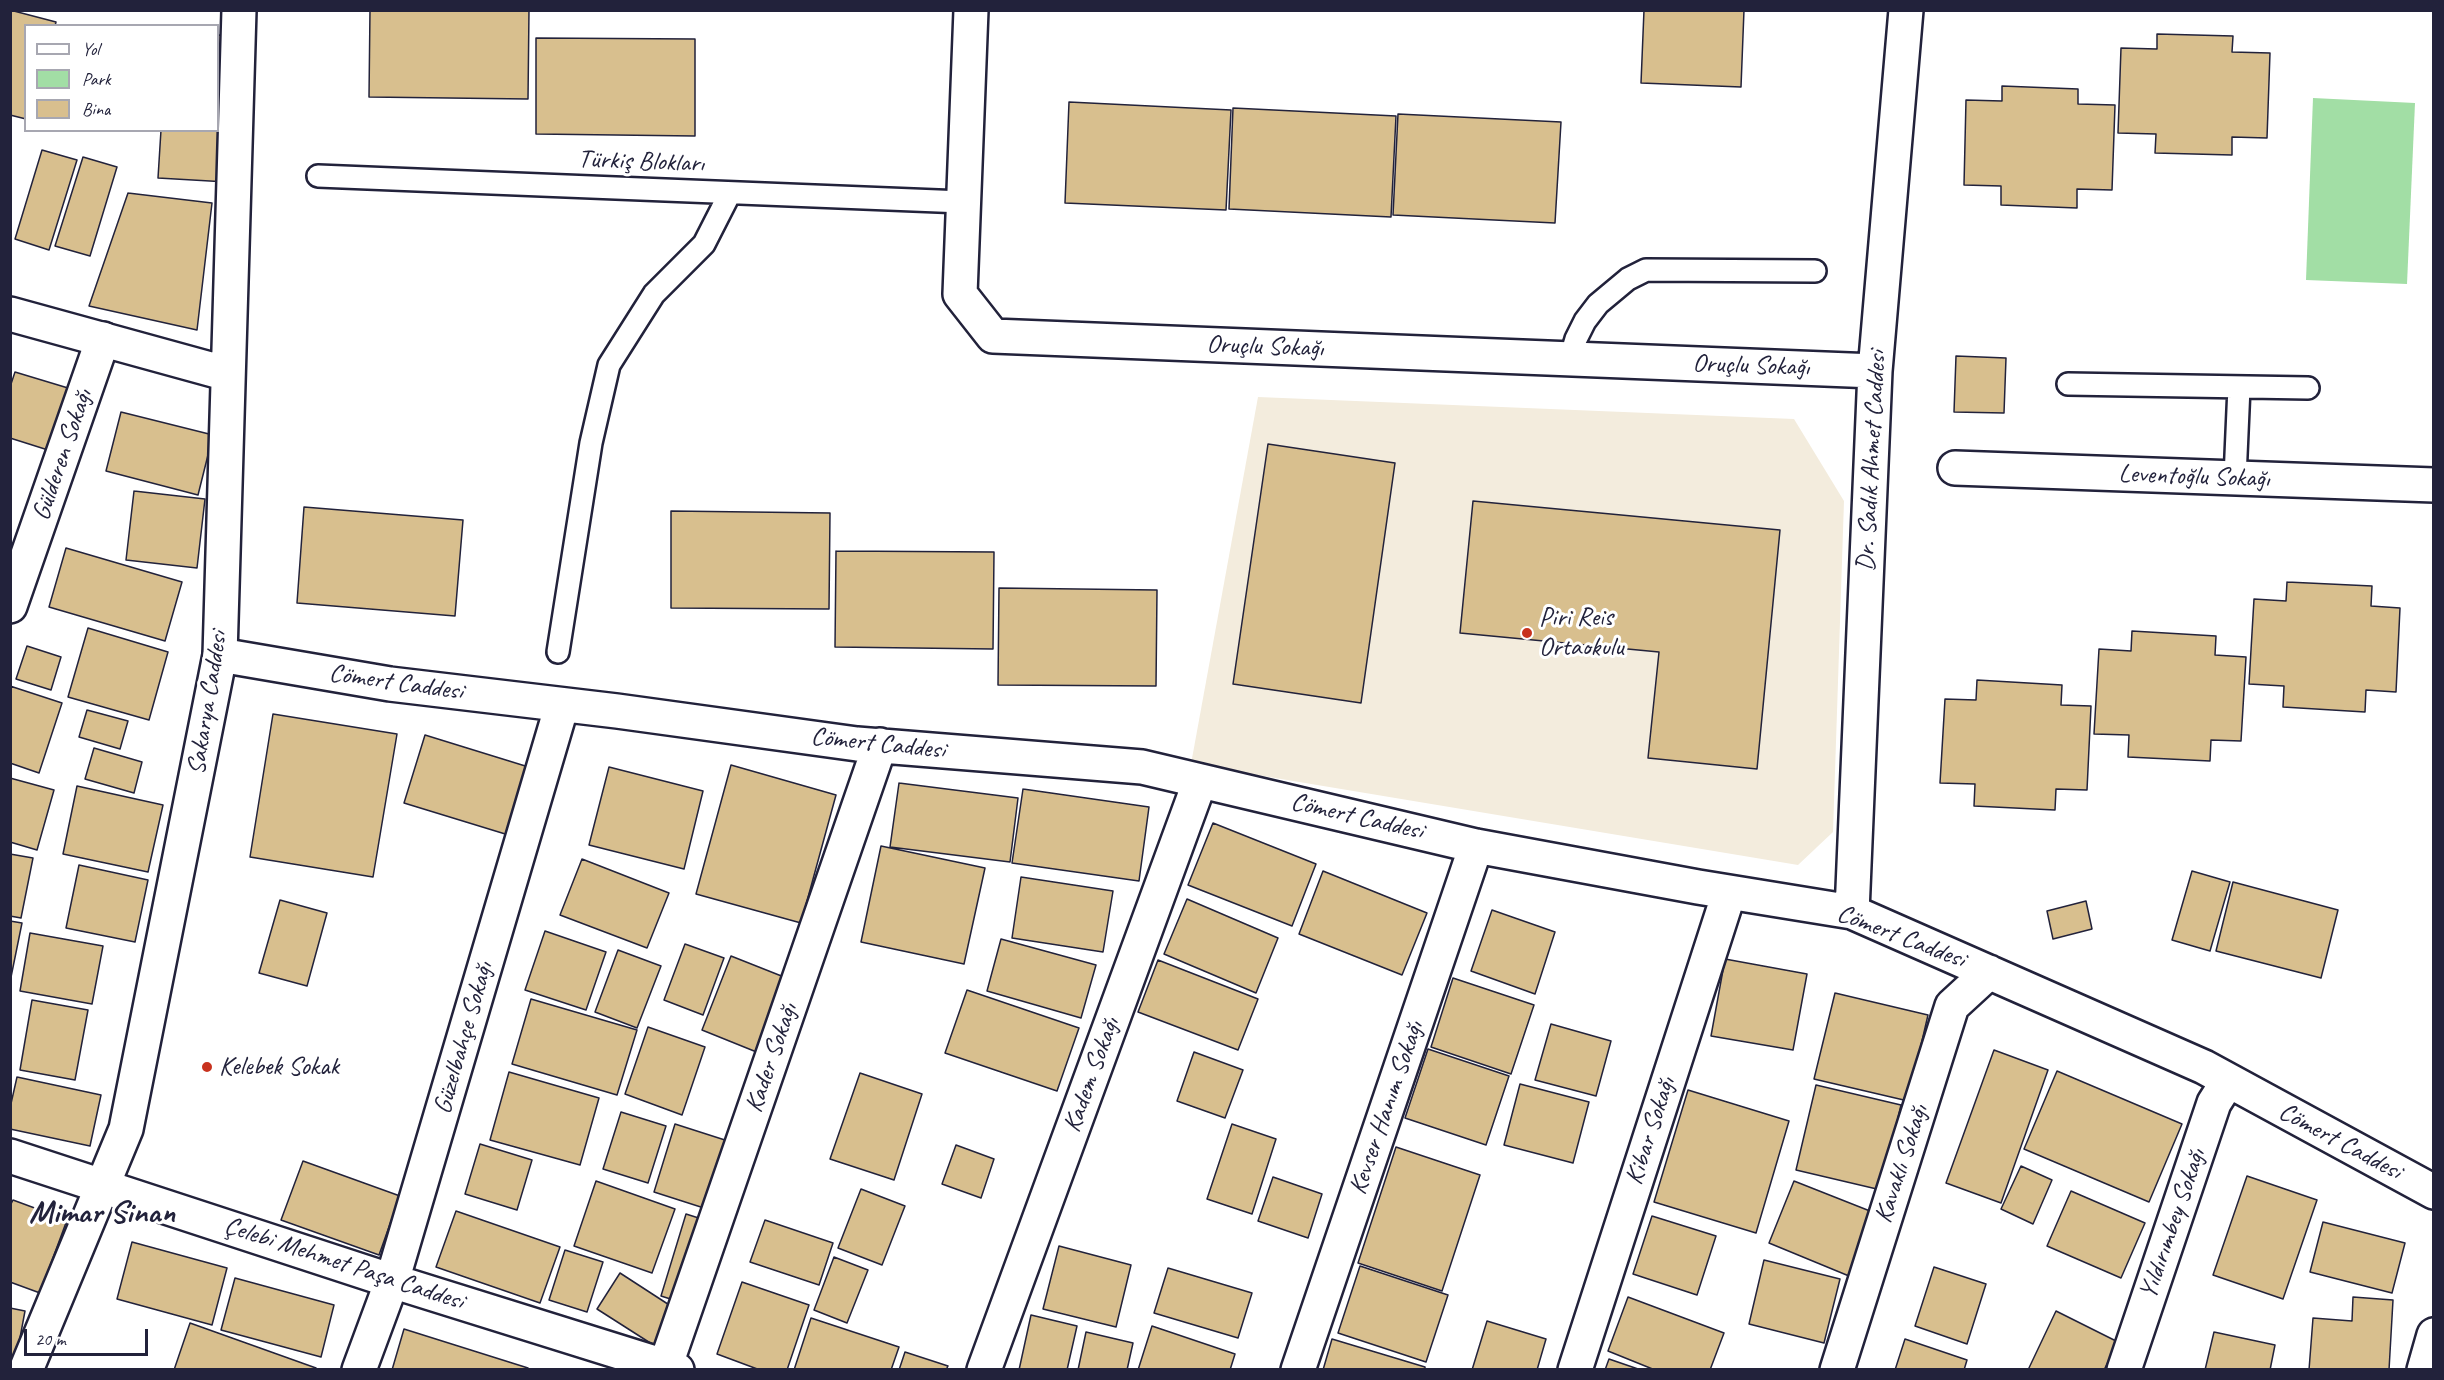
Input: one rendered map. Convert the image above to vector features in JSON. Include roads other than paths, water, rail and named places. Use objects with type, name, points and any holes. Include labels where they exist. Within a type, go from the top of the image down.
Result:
[{"type":"street","name":"Sakarya Caddesi","points":[[26,1370],[126,1130],[220,655],[239,10]]},
{"type":"street","name":"Oruçlu Sokağı","points":[[971,10],[960,294],[993,336],[1875,371]]},
{"type":"street","name":"Dr. Sadık Ahmet Caddesi","points":[[1852,912],[1875,371],[1906,10]]},
{"type":"street","points":[[10,314],[228,374]]},
{"type":"street","name":"Gülderen Sokağı","points":[[10,606],[103,339]]},
{"type":"street","name":"Leventoğlu Sokağı","points":[[1955,468],[2433,485]]},
{"type":"street","name":"Cömert Caddesi","points":[[220,655],[390,684],[880,746],[1142,767],[1476,846],[1729,893],[1852,912],[2204,1068],[2433,1192]]},
{"type":"street","name":"Güzelbahçe Sokağı","points":[[359,1370],[392,1281],[562,705]]},
{"type":"street","name":"Kader Sokağı","points":[[669,1368],[880,746]]},
{"type":"street","name":"Kadem Sokağı","points":[[984,1370],[1200,781]]},
{"type":"street","name":"Kevser Hanım Sokağı","points":[[1298,1370],[1476,846]]},
{"type":"street","name":"Kibar Sokağı","points":[[1575,1370],[1729,893]]},
{"type":"street","name":"Kavaklı Sokağı","points":[[1837,1370],[1952,1006],[1989,972]]},
{"type":"street","name":"Yıldırımbey Sokağı","points":[[2124,1370],[2214,1103],[2228,1081]]},
{"type":"street","name":"Çelebi Mehmet Paşa Caddesi","points":[[10,1156],[102,1184],[392,1281],[669,1368]]},
{"type":"street","points":[[2424,1370],[2433,1335]]},
{"type":"lane","name":"Türkiş Blokları","points":[[318,176],[963,202]]},
{"type":"lane","points":[[558,652],[591,443],[609,365],[654,294],[704,244],[730,192]]},
{"type":"lane","points":[[1570,359],[1576,339],[1598,304],[1628,279],[1646,270],[1815,271]]},
{"type":"lane","points":[[2068,384],[2308,388]]},
{"type":"lane","points":[[2235,478],[2239,387]]},
{"type":"place","name":"Piri Reis Ortaokulu","points":[[1527,633]]},
{"type":"place","name":"Kelebek Sokak","points":[[207,1067]]},
{"type":"district","name":"Mimar Sinan","points":[[102,1214]]}]
